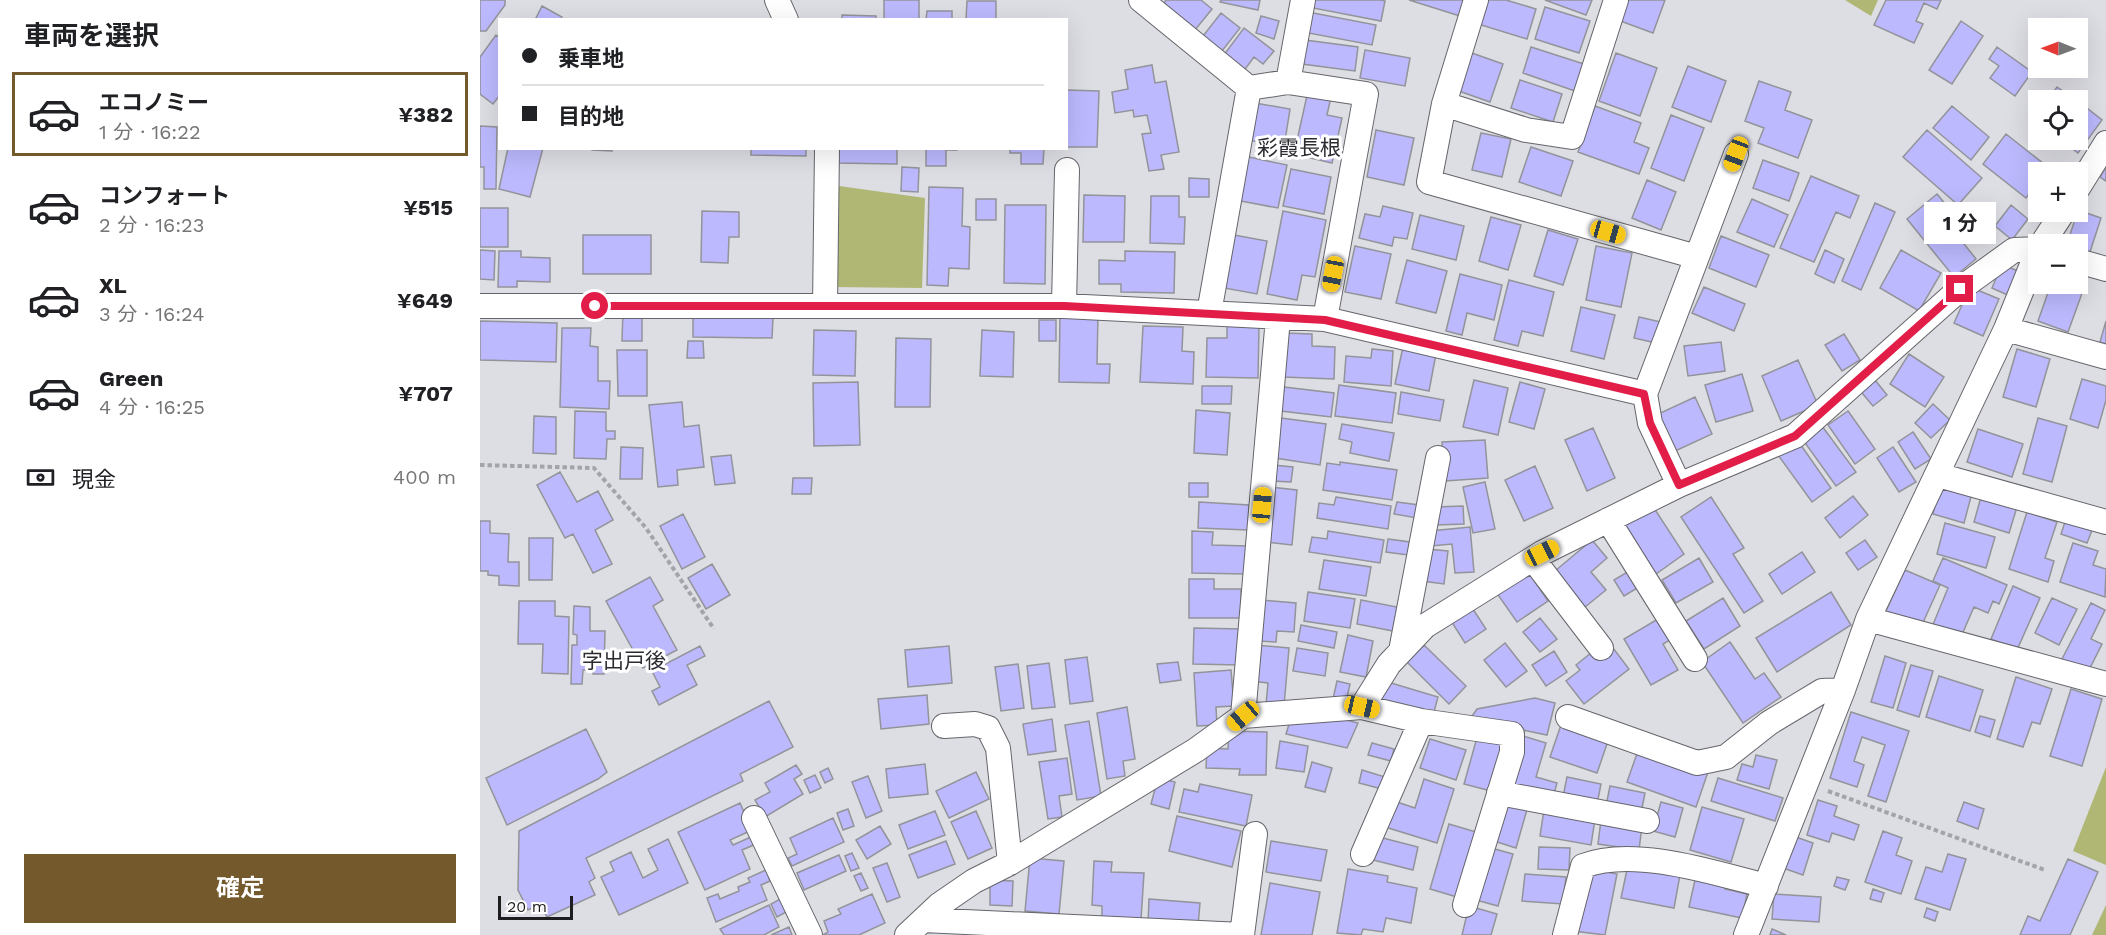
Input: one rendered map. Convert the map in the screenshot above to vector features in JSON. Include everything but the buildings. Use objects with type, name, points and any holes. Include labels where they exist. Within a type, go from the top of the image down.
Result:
[{"type":"street","points":[[777,0],[785,18]]},
{"type":"street","points":[[1141,0],[1249,88],[1288,82],[1366,94],[1325,320]]},
{"type":"street","points":[[1288,82],[1303,0]]},
{"type":"street","points":[[1476,0],[1444,104],[1429,182],[1697,257]]},
{"type":"street","points":[[1444,104],[1526,130],[1559,137],[1572,137],[1616,0]]},
{"type":"street","points":[[1209,313],[1249,88]]},
{"type":"street","points":[[2088,172],[2106,143]]},
{"type":"street","points":[[825,306],[827,150]]},
{"type":"street","points":[[1679,485],[1650,423],[1644,394],[1736,154]]},
{"type":"street","points":[[1064,306],[1066,171]]},
{"type":"street","points":[[1362,707],[1389,664],[1425,626],[1533,559],[1608,520],[1679,485],[1795,436],[1960,289],[2014,250],[2028,250]]},
{"type":"street","points":[[2088,264],[2106,269]]},
{"type":"street","points":[[1746,935],[1843,690],[1868,619],[2006,329],[2028,275]]},
{"type":"street","points":[[480,306],[1064,306],[1325,320],[1644,394]]},
{"type":"street","points":[[1243,716],[1278,318]]},
{"type":"street","points":[[2006,329],[2106,357]]},
{"type":"street","points":[[1401,651],[1438,458]]},
{"type":"street","points":[[1938,475],[2106,522]]},
{"type":"street","points":[[1608,520],[1695,658]]},
{"type":"street","points":[[1533,559],[1601,648]]},
{"type":"street","points":[[1868,619],[2106,684]]},
{"type":"street","points":[[1568,717],[1697,763],[1726,757],[1769,723],[1821,691],[1843,690]]},
{"type":"street","points":[[912,931],[939,905],[974,881],[1010,863],[1196,750],[1243,716],[1362,707],[1421,721],[1512,734],[1512,752],[1465,905]]},
{"type":"street","points":[[1363,855],[1421,721]]},
{"type":"street","points":[[944,726],[975,724],[988,728],[998,748],[1010,863]]},
{"type":"street","points":[[1499,793],[1647,821]]},
{"type":"street","points":[[754,818],[810,935]]},
{"type":"street","points":[[912,931],[1242,935],[1255,834]]},
{"type":"street","points":[[1565,935],[1583,866],[1598,860],[1639,860],[1680,864],[1766,886]]},
{"type":"path","points":[[480,465],[594,468],[646,528],[714,629]]},
{"type":"path","points":[[1806,784],[2045,870]]},
{"type":"green space","points":[[1845,0],[1878,0],[1871,16]]},
{"type":"green space","points":[[832,185],[925,198],[922,288],[831,287]]},
{"type":"green space","points":[[2106,767],[2106,865],[2073,851]]},
{"type":"green space","points":[[2106,905],[2106,935],[2092,935]]},
{"type":"district","name":"彩霞長根","points":[[1299,147]]},
{"type":"district","name":"字出戸後","points":[[624,660]]},
{"type":"route","points":[[595,306],[1064,306],[1325,320],[1644,394],[1650,423],[1679,485],[1795,436],[1960,289]]}]
